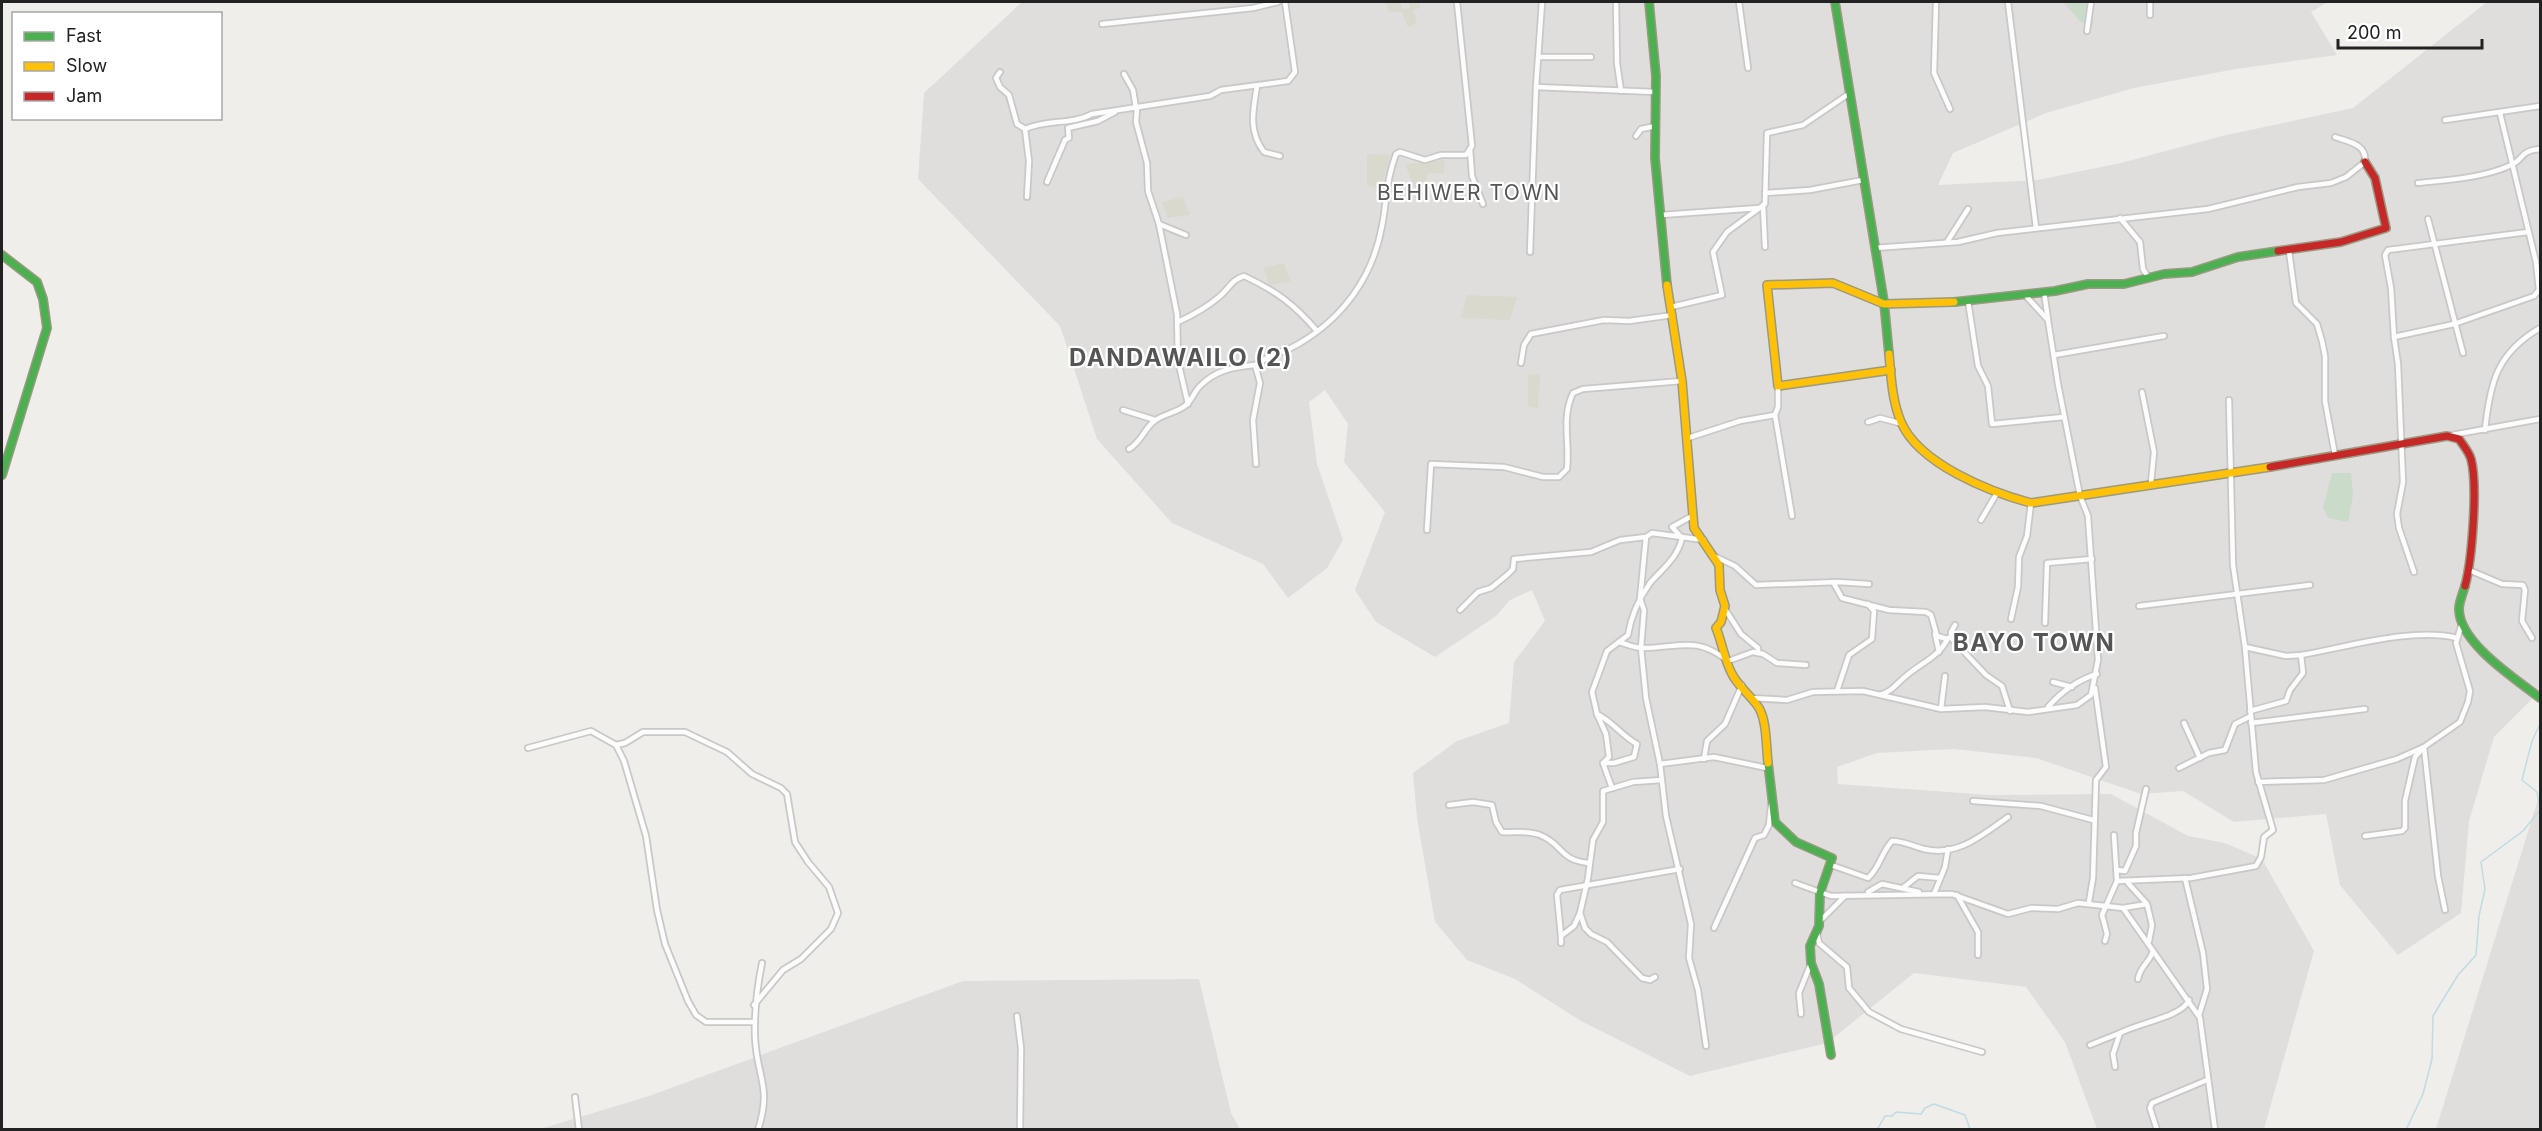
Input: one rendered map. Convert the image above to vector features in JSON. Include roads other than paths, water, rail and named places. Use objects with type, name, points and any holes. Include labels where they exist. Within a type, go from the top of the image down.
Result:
[{"type":"street","points":[[1102,24],[1253,8],[1278,2]]},
{"type":"street","points":[[1025,129],[1034,124],[1210,96],[1221,90],[1288,81],[1295,72],[1285,2]]},
{"type":"street","points":[[1457,2],[1471,126],[1472,176],[1483,204]]},
{"type":"street","points":[[1530,252],[1536,87],[1542,2]]},
{"type":"street","points":[[1616,2],[1617,63],[1621,91]]},
{"type":"street","points":[[1649,2],[1656,76],[1655,158],[1665,271],[1682,381],[1694,528],[1719,565],[1724,609],[1721,622],[1716,628],[1731,674],[1742,685],[1743,692],[1758,706],[1762,715],[1775,822],[1796,842],[1832,856],[1820,893],[1820,921],[1810,946],[1811,963],[1819,984],[1831,1055]]},
{"type":"street","points":[[1739,2],[1748,68]]},
{"type":"street","points":[[1835,2],[1884,304],[1891,370],[1903,424],[1924,451],[1997,493],[2031,503],[2151,483],[2230,474],[2541,419]]},
{"type":"street","points":[[1936,2],[1934,73],[1950,109]]},
{"type":"street","points":[[2008,2],[2036,228]]},
{"type":"street","points":[[2087,31],[2091,2]]},
{"type":"street","points":[[2150,2],[2150,15]]},
{"type":"street","points":[[1539,57],[1591,57]]},
{"type":"street","points":[[1000,72],[996,78],[1000,87],[1009,95],[1017,124],[1025,129]]},
{"type":"street","points":[[1124,74],[1132,90],[1136,122],[1147,163],[1148,191],[1159,224],[1178,322],[1178,361],[1188,404]]},
{"type":"street","points":[[1257,86],[1252,117],[1254,139],[1264,152],[1280,156]]},
{"type":"street","points":[[1536,87],[1655,92]]},
{"type":"street","points":[[1765,247],[1761,206],[1765,193],[1767,133],[1803,125],[1850,93]]},
{"type":"street","points":[[2445,120],[2541,106]]},
{"type":"street","points":[[1047,182],[1065,140],[1069,138],[1068,128],[1098,121],[1117,111]]},
{"type":"street","points":[[2394,337],[2454,324],[2539,295],[2539,275],[2500,113]]},
{"type":"street","points":[[1636,136],[1641,129],[1656,126]]},
{"type":"street","points":[[1025,129],[1029,161],[1027,197]]},
{"type":"street","points":[[1792,516],[1775,415],[1778,386],[1767,285],[1833,283],[1884,304],[1968,301],[2088,284],[2124,284],[2148,277],[2192,272],[2238,257],[2341,242],[2386,228],[2375,178],[2365,162],[2366,154],[2361,146],[2335,137]]},
{"type":"street","points":[[1129,449],[1136,445],[1155,420],[1188,404],[1199,387],[1214,375],[1229,367],[1255,365],[1300,343],[1317,331],[1357,293],[1383,226],[1384,201],[1396,154],[1400,152],[1425,160],[1441,155],[1466,155],[1470,149]]},
{"type":"street","points":[[2418,183],[2451,180],[2511,166],[2527,151],[2541,149]]},
{"type":"street","points":[[1874,248],[1947,242],[2036,228],[2208,209],[2298,187],[2331,183],[2346,177],[2365,162]]},
{"type":"street","points":[[1765,193],[1810,189],[1863,180]]},
{"type":"street","points":[[1661,215],[1761,206]]},
{"type":"street","points":[[1671,307],[1721,297],[1722,292],[1713,257],[1715,248],[1727,232],[1761,206]]},
{"type":"street","points":[[1947,242],[1968,209]]},
{"type":"street","points":[[2120,218],[2140,242],[2143,269],[2148,277]]},
{"type":"street","points":[[2428,219],[2463,353]]},
{"type":"street","points":[[1159,224],[1186,235]]},
{"type":"street","points":[[2414,572],[2398,528],[2397,514],[2403,482],[2403,443],[2386,252],[2528,232]]},
{"type":"street","points":[[2289,251],[2296,303],[2317,324],[2321,335],[2325,356],[2325,401],[2335,455]]},
{"type":"street","points":[[2,255],[37,282],[43,299],[46,328],[2,475]]},
{"type":"street","points":[[1178,322],[1203,310],[1222,295],[1234,280],[1244,276],[1268,287],[1295,306],[1317,331]]},
{"type":"street","points":[[2044,292],[2064,417],[2080,496],[2088,516],[2092,559],[2098,660],[2095,686],[2106,767],[2096,780],[2093,878],[2089,902]]},
{"type":"street","points":[[2023,293],[2048,320]]},
{"type":"street","points":[[1968,301],[1978,366],[1988,386],[1992,424],[2064,417]]},
{"type":"street","points":[[1521,363],[1526,339],[1531,334],[1604,320],[1629,321],[1673,315]]},
{"type":"street","points":[[2485,430],[2488,398],[2505,355],[2520,340],[2541,328]]},
{"type":"street","points":[[2054,355],[2164,336]]},
{"type":"street","points":[[1255,365],[1260,382],[1253,420],[1256,464]]},
{"type":"street","points":[[1778,386],[1891,370]]},
{"type":"street","points":[[1427,530],[1431,464],[1504,467],[1543,477],[1559,477],[1567,469],[1569,455],[1566,424],[1573,393],[1583,389],[1682,381]]},
{"type":"street","points":[[2142,392],[2154,452],[2151,483]]},
{"type":"street","points":[[2117,881],[2128,883],[2185,878],[2248,868],[2259,862],[2264,837],[2273,830],[2258,782],[2245,647],[2232,552],[2229,400]]},
{"type":"street","points":[[1123,410],[1155,420]]},
{"type":"street","points":[[1688,438],[1740,421],[1775,415]]},
{"type":"street","points":[[1868,422],[1886,419],[1903,424]]},
{"type":"street","points":[[2447,436],[2459,440],[2471,458],[2473,526],[2469,570],[2459,609],[2462,623],[2479,649],[2541,698]]},
{"type":"street","points":[[1981,520],[1997,493]]},
{"type":"street","points":[[2011,619],[2018,587],[2019,556],[2027,536],[2031,503]]},
{"type":"street","points":[[1682,538],[1672,527],[1692,516]]},
{"type":"street","points":[[1460,610],[1478,592],[1491,588],[1507,575],[1513,568],[1514,560],[1591,552],[1620,540],[1646,537],[1652,533],[1704,540]]},
{"type":"street","points":[[1646,537],[1640,599],[1644,610],[1641,648],[1646,698],[1660,764],[1666,816],[1691,924],[1689,958],[1698,990],[1706,1046]]},
{"type":"street","points":[[1603,763],[1609,757],[1606,734],[1597,714],[1592,692],[1607,651],[1628,635],[1631,615],[1640,599],[1677,554],[1682,538]]},
{"type":"street","points":[[1714,556],[1735,566],[1755,585],[1833,582],[1869,584]]},
{"type":"street","points":[[2045,623],[2047,563],[2092,559]]},
{"type":"street","points":[[2469,570],[2502,584],[2523,585],[2525,590],[2522,621],[2532,638]]},
{"type":"street","points":[[1833,582],[1842,598],[1889,610],[1926,612],[1931,615],[1939,652]]},
{"type":"street","points":[[2139,606],[2310,585]]},
{"type":"street","points":[[1837,692],[1849,655],[1872,639],[1874,611],[1868,604]]},
{"type":"street","points":[[1724,609],[1741,634],[1758,648],[1758,653]]},
{"type":"street","points":[[2258,782],[2324,780],[2397,759],[2424,747],[2460,722],[2469,702],[2470,691],[2459,658],[2457,638],[2462,623]]},
{"type":"street","points":[[1878,696],[1893,691],[1906,676],[1939,652],[1955,625]]},
{"type":"street","points":[[1935,631],[1937,636],[1947,639]]},
{"type":"street","points":[[1951,633],[1954,641],[1971,661],[2002,686],[2010,711]]},
{"type":"street","points":[[2245,647],[2286,656],[2412,634],[2442,634],[2457,638]]},
{"type":"street","points":[[1619,642],[1641,648],[1697,645],[1718,652],[1728,661]]},
{"type":"street","points":[[1728,661],[1745,653],[1758,653],[1777,663],[1806,665]]},
{"type":"street","points":[[2179,768],[2199,758],[2225,750],[2235,724],[2251,713],[2286,701],[2290,690],[2298,684],[2303,673],[2301,655]]},
{"type":"street","points":[[2048,707],[2082,678],[2097,674]]},
{"type":"street","points":[[1941,709],[1945,676]]},
{"type":"street","points":[[2053,682],[2072,687]]},
{"type":"street","points":[[1704,759],[1707,741],[1725,724],[1742,685]]},
{"type":"street","points":[[1749,698],[1768,697],[1787,700],[1813,692],[1863,692],[1941,709],[1995,709],[2028,712],[2048,707],[2077,705],[2087,700],[2095,686]]},
{"type":"street","points":[[1995,709],[2006,697]]},
{"type":"street","points":[[2252,723],[2365,709]]},
{"type":"street","points":[[1597,714],[1607,719],[1626,739],[1637,744],[1634,757],[1614,763],[1603,763]]},
{"type":"street","points":[[2184,723],[2199,758]]},
{"type":"street","points":[[528,748],[591,731],[616,745],[624,761],[646,836],[657,910],[665,944],[688,1001],[696,1015],[706,1022],[755,1022]]},
{"type":"street","points":[[616,745],[631,741],[643,732],[684,732],[727,752],[753,774],[781,788],[787,794],[795,842],[829,887],[838,913],[831,928],[801,959],[783,970],[754,1005]]},
{"type":"street","points":[[2365,836],[2402,831],[2404,828],[2405,801],[2413,764],[2424,747]]},
{"type":"street","points":[[2424,747],[2436,858],[2445,910]]},
{"type":"street","points":[[1660,764],[1714,757],[1767,768]]},
{"type":"street","points":[[1603,763],[1612,788]]},
{"type":"street","points":[[1562,936],[1575,926],[1580,913],[1587,885],[1588,863],[1593,840],[1603,822],[1603,790],[1645,780],[1662,780]]},
{"type":"street","points":[[2117,870],[2125,871],[2136,846],[2136,833],[2146,789]]},
{"type":"street","points":[[1973,801],[2041,806],[2093,820]]},
{"type":"street","points":[[1449,805],[1473,802],[1492,805],[1496,822],[1502,831],[1526,831],[1540,835],[1555,844],[1572,861],[1588,863]]},
{"type":"street","points":[[1714,928],[1724,902],[1739,876],[1750,846],[1755,838],[1764,835],[1769,825],[1771,803]]},
{"type":"street","points":[[1831,864],[1868,878],[1878,868],[1882,852],[1892,841],[1904,842],[1923,849],[1948,849],[1981,838],[2008,817]]},
{"type":"street","points":[[2104,941],[2107,934],[2102,915],[2117,881],[2114,835]]},
{"type":"street","points":[[1934,894],[1948,849]]},
{"type":"street","points":[[1561,943],[1557,895],[1567,887],[1680,869]]},
{"type":"street","points":[[1904,887],[1918,876],[1940,878]]},
{"type":"street","points":[[2185,878],[2203,953],[2207,989],[2199,1015]]},
{"type":"street","points":[[1795,883],[1820,893],[1845,896],[1867,893],[1957,895],[2014,915],[2031,908],[2051,910],[2089,902],[2123,908],[2147,904]]},
{"type":"street","points":[[2128,883],[2147,904],[2152,925],[2149,941]]},
{"type":"street","points":[[1867,893],[1882,884],[1904,887],[1925,894]]},
{"type":"street","points":[[1957,895],[1978,932],[1978,955]]},
{"type":"street","points":[[1820,921],[1845,896]]},
{"type":"street","points":[[2123,908],[2149,941],[2153,951],[2199,1015],[2203,1025],[2207,1080],[2215,1130]]},
{"type":"street","points":[[1580,913],[1585,927],[1591,934],[1618,951],[1642,978],[1650,980],[1655,977]]},
{"type":"street","points":[[1816,933],[1819,943],[1847,967],[1849,988],[1869,1012],[1901,1029],[1982,1052]]},
{"type":"street","points":[[2138,979],[2142,966],[2150,959],[2153,951]]},
{"type":"street","points":[[758,1130],[765,1108],[766,1090],[755,1040],[754,1005],[762,963]]},
{"type":"street","points":[[1801,1014],[1799,993],[1811,963]]},
{"type":"street","points":[[2090,1045],[2120,1033],[2135,1024],[2174,1014],[2182,1010],[2189,1000]]},
{"type":"street","points":[[1017,1016],[1021,1048],[1020,1130]]},
{"type":"street","points":[[2115,1067],[2113,1054],[2120,1033]]},
{"type":"street","points":[[2157,1130],[2150,1108],[2152,1103],[2207,1080]]},
{"type":"street","points":[[575,1097],[579,1130]]},
{"type":"waterway","points":[[2406,1130],[2423,1094],[2432,1059],[2433,1016],[2458,975],[2476,955],[2479,916],[2485,889],[2481,862],[2523,831],[2540,810],[2537,792],[2522,780],[2532,741],[2540,724]]},
{"type":"waterway","points":[[1877,1130],[1885,1116],[1892,1116],[1896,1112],[1921,1114],[1925,1108],[1934,1104],[1965,1115],[1970,1129],[1973,1130]]},
{"type":"district","name":"BEHIWER TOWN","points":[[1469,192]]},
{"type":"district","name":"DANDAWAILO (2)","points":[[1181,357]]},
{"type":"district","name":"BAYO TOWN","points":[[2034,642]]}]
